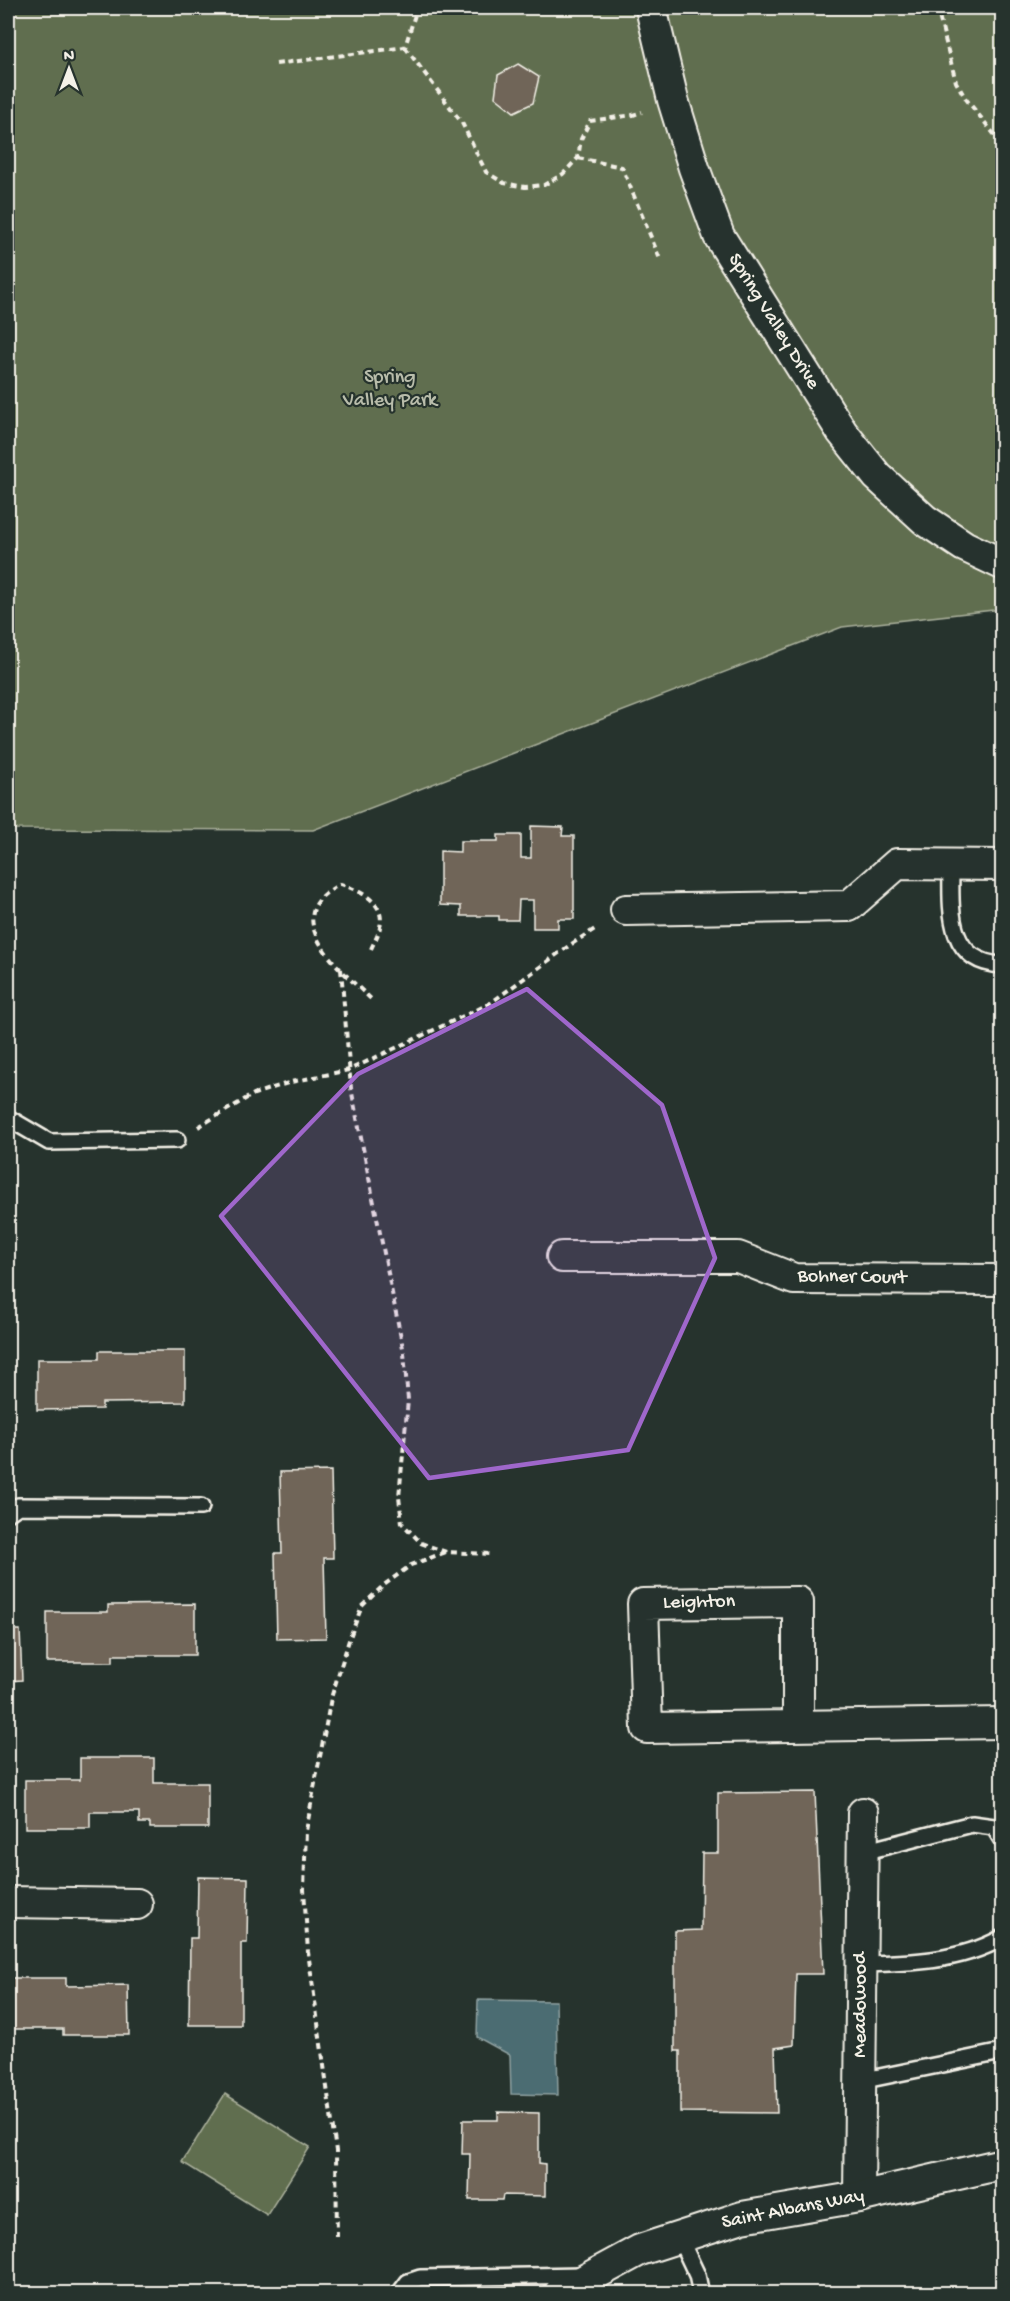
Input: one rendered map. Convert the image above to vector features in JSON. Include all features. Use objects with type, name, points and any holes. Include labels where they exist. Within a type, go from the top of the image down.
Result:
[{"type":"street","name":"Spring Valley Drive","points":[[651,8],[673,100],[694,168],[719,236],[842,432],[877,476],[925,520],[964,546],[1002,564]]},
{"type":"street","points":[[626,910],[849,906],[897,864],[977,864]]},
{"type":"street","name":"Bohner Court","points":[[562,1257],[738,1257],[794,1279],[1002,1281]]},
{"type":"street","name":"Leighton","points":[[798,1726],[798,1602],[643,1604],[647,1728],[798,1726],[1002,1723]]},
{"type":"street","name":"Meadowood","points":[[859,2197],[863,1813]]},
{"type":"street","points":[[8,1902],[137,1904]]},
{"type":"street","name":"Saint Albans Way","points":[[560,2294],[640,2250],[742,2217],[859,2197],[1002,2164]]},
{"type":"lane","points":[[977,864],[951,901],[955,935],[971,957],[1002,965]]},
{"type":"lane","points":[[8,1118],[48,1142],[177,1140]]},
{"type":"lane","points":[[8,1513],[18,1506],[201,1506]]},
{"type":"lane","points":[[863,1852],[972,1824],[994,1827],[1002,1840]]},
{"type":"lane","points":[[861,1964],[926,1962],[986,1947],[1002,1938]]},
{"type":"lane","points":[[861,2081],[1002,2052]]},
{"type":"lane","points":[[679,2238],[697,2275],[701,2294]]},
{"type":"lane","points":[[399,2294],[408,2282],[420,2278],[594,2275]]},
{"type":"path","points":[[405,47],[417,8]]},
{"type":"path","points":[[937,8],[956,82],[966,99],[1002,144]]},
{"type":"path","points":[[276,64],[405,47]]},
{"type":"path","points":[[405,47],[462,123],[486,172],[504,183],[525,187],[544,185],[563,174],[578,158],[581,139],[590,122],[633,115],[673,100]]},
{"type":"path","points":[[578,158],[622,167],[660,259]]},
{"type":"path","points":[[371,949],[381,925],[380,910],[371,899],[358,890],[341,884],[327,891],[316,903],[312,916],[315,935],[325,953],[372,1000]]},
{"type":"path","points":[[177,1140],[254,1094],[291,1082],[349,1070],[489,1004],[570,945],[626,910]]},
{"type":"path","points":[[340,969],[349,1070],[404,1353],[408,1400],[399,1497],[402,1523],[421,1543],[446,1552],[491,1554]]},
{"type":"path","points":[[337,2237],[336,2151],[308,1952],[304,1889],[306,1831],[329,1707],[362,1606],[384,1585],[411,1565],[446,1552]]},
{"type":"highlighted area","points":[[527,989],[662,1105],[715,1258],[628,1450],[429,1478],[221,1216],[358,1074]]},
{"type":"green space","name":"Spring Valley Park","points":[[8,8],[1002,8],[1002,609],[842,627],[313,830],[8,829]]},
{"type":"green space","points":[[225,2094],[310,2147],[267,2215],[182,2162]]},
{"type":"water","points":[[478,2000],[556,2001],[558,2095],[511,2094],[510,2055],[477,2037]]},
{"type":"building","points":[[518,64],[539,77],[533,103],[514,112],[495,97],[498,75]]},
{"type":"building","points":[[531,826],[563,827],[562,836],[574,836],[574,919],[558,919],[558,928],[533,928],[533,900],[519,900],[518,920],[499,920],[499,916],[461,916],[461,906],[440,905],[440,851],[460,852],[460,841],[498,841],[498,835],[521,835],[521,858],[531,858]]},
{"type":"building","points":[[99,1351],[185,1351],[185,1402],[102,1403],[102,1409],[37,1410],[37,1359],[99,1359]]},
{"type":"building","points":[[331,1471],[333,1558],[324,1558],[326,1638],[277,1639],[275,1553],[282,1553],[280,1472]]},
{"type":"building","points":[[195,1604],[195,1655],[113,1655],[113,1662],[47,1662],[47,1612],[108,1612],[108,1605]]},
{"type":"building","points":[[8,1630],[20,1630],[22,1680],[8,1681]]},
{"type":"building","points":[[80,1758],[154,1758],[154,1783],[208,1783],[208,1828],[150,1828],[150,1823],[139,1823],[139,1812],[90,1812],[90,1828],[25,1828],[25,1780],[80,1780]]},
{"type":"building","points":[[815,1792],[823,1974],[796,1974],[794,2045],[775,2048],[777,2113],[680,2112],[680,2051],[675,2051],[675,1931],[701,1930],[702,1853],[718,1853],[718,1793]]},
{"type":"building","points":[[198,1877],[248,1878],[247,1943],[241,1943],[241,2025],[189,2025],[190,1938],[197,1938]]},
{"type":"building","points":[[8,1978],[66,1978],[66,1986],[128,1985],[129,2035],[63,2035],[63,2029],[8,2029]]},
{"type":"building","points":[[498,2112],[539,2113],[539,2163],[545,2164],[545,2196],[503,2195],[502,2200],[469,2200],[470,2154],[462,2154],[463,2120],[498,2120]]}]
